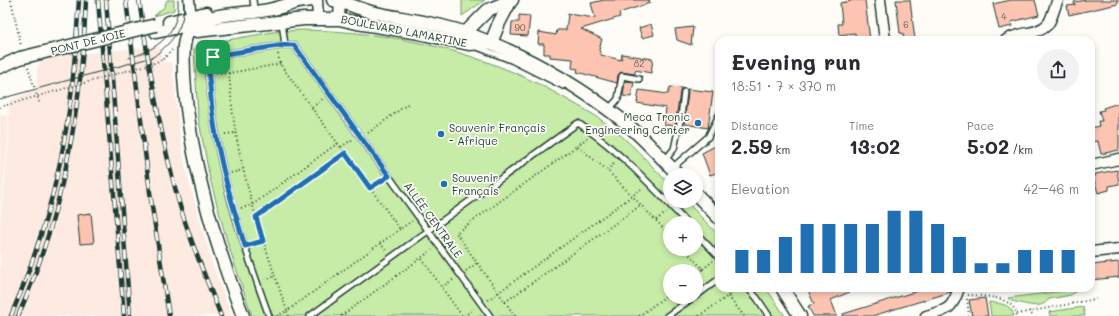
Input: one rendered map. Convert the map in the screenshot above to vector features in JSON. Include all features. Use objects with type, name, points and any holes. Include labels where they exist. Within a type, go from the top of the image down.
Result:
[{"type":"street","name":"BOULEVARD LAMARTINE","points":[[156,29],[210,12],[253,3],[297,2],[312,0]]},
{"type":"street","points":[[317,0],[318,18]]},
{"type":"street","name":"BOULEVARD LAMARTINE","points":[[338,0],[362,9],[438,25],[465,33],[491,43],[544,68],[608,110],[640,136],[670,168]]},
{"type":"street","points":[[338,0],[339,19]]},
{"type":"street","points":[[465,33],[488,10],[512,0]]},
{"type":"street","points":[[491,43],[499,23],[512,0]]},
{"type":"street","points":[[880,0],[884,36]]},
{"type":"street","points":[[1013,36],[1033,32],[1044,27],[1051,19],[1058,0]]},
{"type":"street","name":"BOULEVARD LAMARTINE","points":[[187,29],[196,23],[213,18],[267,10],[297,2]]},
{"type":"street","name":"BOULEVARD LAMARTINE","points":[[156,29],[187,29],[196,31],[318,18],[339,19],[413,32],[469,44],[491,43]]},
{"type":"street","name":"PONT DE JOIE","points":[[1,65],[156,29]]},
{"type":"street","points":[[187,29],[184,70],[186,103],[190,128],[204,196],[233,290],[243,316]]},
{"type":"street","points":[[1095,164],[1119,159]]},
{"type":"street","points":[[703,201],[715,214]]},
{"type":"street","points":[[1095,252],[1119,249]]},
{"type":"street","points":[[785,292],[800,316]]},
{"type":"street","points":[[926,316],[947,313],[961,293]]},
{"type":"lane","points":[[268,316],[245,246],[224,174],[217,143],[209,75],[210,62],[213,57],[285,45],[282,22]]},
{"type":"lane","points":[[469,44],[511,60],[570,90],[615,120],[670,168]]},
{"type":"lane","name":"ALLÉE CENTRALE","points":[[285,45],[294,45],[490,316]]},
{"type":"lane","points":[[608,110],[618,99],[622,76],[639,78]]},
{"type":"lane","points":[[672,168],[684,92]]},
{"type":"lane","points":[[310,316],[578,123],[618,152],[663,198]]},
{"type":"lane","points":[[674,168],[708,137],[715,123]]},
{"type":"lane","points":[[703,205],[715,218]]},
{"type":"lane","points":[[673,208],[680,216]]},
{"type":"lane","points":[[703,240],[715,253]]},
{"type":"lane","points":[[703,290],[715,282]]},
{"type":"lane","points":[[752,292],[769,316]]},
{"type":"lane","points":[[779,292],[795,316]]},
{"type":"lane","points":[[667,316],[684,304]]},
{"type":"path","points":[[11,0],[23,59],[40,105]]},
{"type":"path","points":[[276,46],[280,64],[400,229]]},
{"type":"path","points":[[0,107],[154,63],[163,59]]},
{"type":"path","points":[[209,75],[280,64]]},
{"type":"path","points":[[229,73],[235,133],[243,170],[263,241],[289,316]]},
{"type":"path","points":[[312,107],[329,94]]},
{"type":"path","points":[[341,147],[360,136],[408,102]]},
{"type":"path","points":[[234,210],[252,205],[338,143]]},
{"type":"path","points":[[515,316],[456,233],[577,146],[607,170],[663,228]]},
{"type":"path","points":[[256,217],[345,153]]},
{"type":"path","points":[[224,174],[243,170]]},
{"type":"path","points":[[370,188],[389,176]]},
{"type":"path","points":[[422,258],[463,316],[481,305],[649,183]]},
{"type":"path","points":[[505,302],[641,205]]},
{"type":"path","points":[[656,220],[673,208]]},
{"type":"path","points":[[276,316],[287,311],[418,217]]},
{"type":"path","points":[[245,246],[263,241]]},
{"type":"path","points":[[341,316],[439,245]]},
{"type":"path","points":[[691,256],[698,264]]},
{"type":"path","points":[[703,269],[715,260]]},
{"type":"path","points":[[442,287],[477,263]]},
{"type":"path","points":[[699,316],[734,292]]},
{"type":"path","points":[[969,316],[961,293],[986,296],[1011,304],[1016,309],[1017,315],[1029,311],[1096,299]]},
{"type":"path","points":[[728,296],[744,316]]},
{"type":"path","points":[[639,316],[663,298]]},
{"type":"path","points":[[1029,311],[1033,316]]},
{"type":"shaded area","points":[[159,46],[163,63],[172,63],[180,137],[186,171],[213,266],[232,316],[0,316],[0,222],[9,144],[9,101],[37,89],[37,68],[44,57]]},
{"type":"shaded area","points":[[0,114],[8,116],[8,143],[0,211]]},
{"type":"green space","points":[[167,0],[174,0],[174,10],[154,16],[164,7]]},
{"type":"green space","points":[[462,0],[485,0],[462,16]]},
{"type":"green space","points":[[301,30],[336,31],[405,40],[439,47],[473,57],[537,83],[595,116],[622,136],[663,178],[663,208],[693,208],[700,216],[663,216],[663,256],[703,256],[703,219],[715,232],[715,292],[769,292],[785,316],[252,316],[227,241],[210,179],[198,116],[194,50],[198,45],[273,32]]},
{"type":"green space","points":[[1055,292],[1075,292],[1071,295],[1049,299],[1046,303],[1041,305],[1011,301],[1008,298]]},
{"type":"green space","points":[[989,302],[1007,306],[1014,316],[991,316]]},
{"type":"green space","points":[[1083,307],[1085,316],[1050,316],[1049,312]]},
{"type":"building","points":[[604,0],[649,0],[650,3],[619,13],[620,17],[581,29],[602,39],[599,50],[601,55],[621,60],[622,54],[653,59],[651,73],[635,70],[635,74],[621,72],[618,75],[617,83],[577,72],[578,69],[572,68],[573,59],[550,57],[550,54],[544,54],[544,44],[538,44],[539,32],[556,35],[557,30],[566,30],[568,14],[595,18],[591,3]]},
{"type":"building","points":[[865,0],[870,36],[855,36],[855,33],[839,35],[838,24],[842,24],[840,3]]},
{"type":"building","points":[[896,0],[910,0],[914,36],[903,36],[903,33],[900,33]]},
{"type":"building","points":[[1011,0],[1035,0],[1039,15],[1011,22],[1012,26],[999,29],[993,4]]},
{"type":"building","points":[[1087,0],[1118,0],[1118,4],[1069,15],[1067,6],[1075,5],[1074,2]]},
{"type":"building","points":[[519,15],[530,16],[528,36],[511,35],[512,22],[519,22]]},
{"type":"building","points":[[651,24],[654,35],[642,38],[639,28]]},
{"type":"building","points":[[693,27],[691,45],[677,40],[675,29]]},
{"type":"building","points":[[625,81],[634,82],[631,97],[623,96]]},
{"type":"building","points":[[670,87],[682,88],[680,92],[675,126],[664,125],[666,108],[637,103],[639,90],[668,94]]},
{"type":"building","points":[[687,89],[713,92],[708,128],[684,124],[688,92]]},
{"type":"building","points":[[1119,103],[1119,150],[1101,154],[1098,141],[1095,141],[1095,127],[1099,126],[1098,121],[1102,121],[1099,111],[1104,110],[1103,108]]},
{"type":"building","points":[[715,146],[715,173],[710,175],[702,153]]},
{"type":"building","points":[[1117,170],[1119,184],[1109,186],[1109,190],[1098,193],[1095,183],[1095,174]]},
{"type":"building","points":[[91,213],[94,243],[80,244],[77,215]]},
{"type":"building","points":[[1119,262],[1119,277],[1095,280],[1095,265]]},
{"type":"building","points":[[809,292],[850,292],[831,300],[837,316],[813,316],[808,306],[814,304]]},
{"type":"building","points":[[914,292],[951,292],[872,316],[843,316],[843,314]]},
{"type":"building","points":[[985,298],[988,316],[972,316],[969,300]]},
{"type":"tram line","points":[[129,58],[139,55],[157,45],[171,31],[178,12],[178,0]]},
{"type":"tram line","points":[[0,99],[153,57],[166,46],[180,26],[184,10],[184,0]]},
{"type":"railway","points":[[11,316],[38,246],[58,173],[71,93],[79,0]]},
{"type":"railway","points":[[18,316],[47,240],[67,161],[80,81],[86,0]]},
{"type":"railway","points":[[98,0],[124,316]]},
{"type":"railway","points":[[106,0],[130,316]]},
{"type":"railway","points":[[126,0],[151,200],[169,316]]},
{"type":"railway","points":[[139,0],[156,100],[178,199],[187,229],[221,316]]},
{"type":"place","name":"Meca Tronic Engineering Center","points":[[698,123]]},
{"type":"place","name":"Souvenir Français - Afrique","points":[[441,134]]},
{"type":"place","name":"Souvenir Français","points":[[444,184]]},
{"type":"route","points":[[285,45],[294,45],[389,176],[370,188],[345,153],[256,217],[263,241],[245,246],[226,183],[217,143],[210,97],[208,67],[213,57],[285,45]]}]
